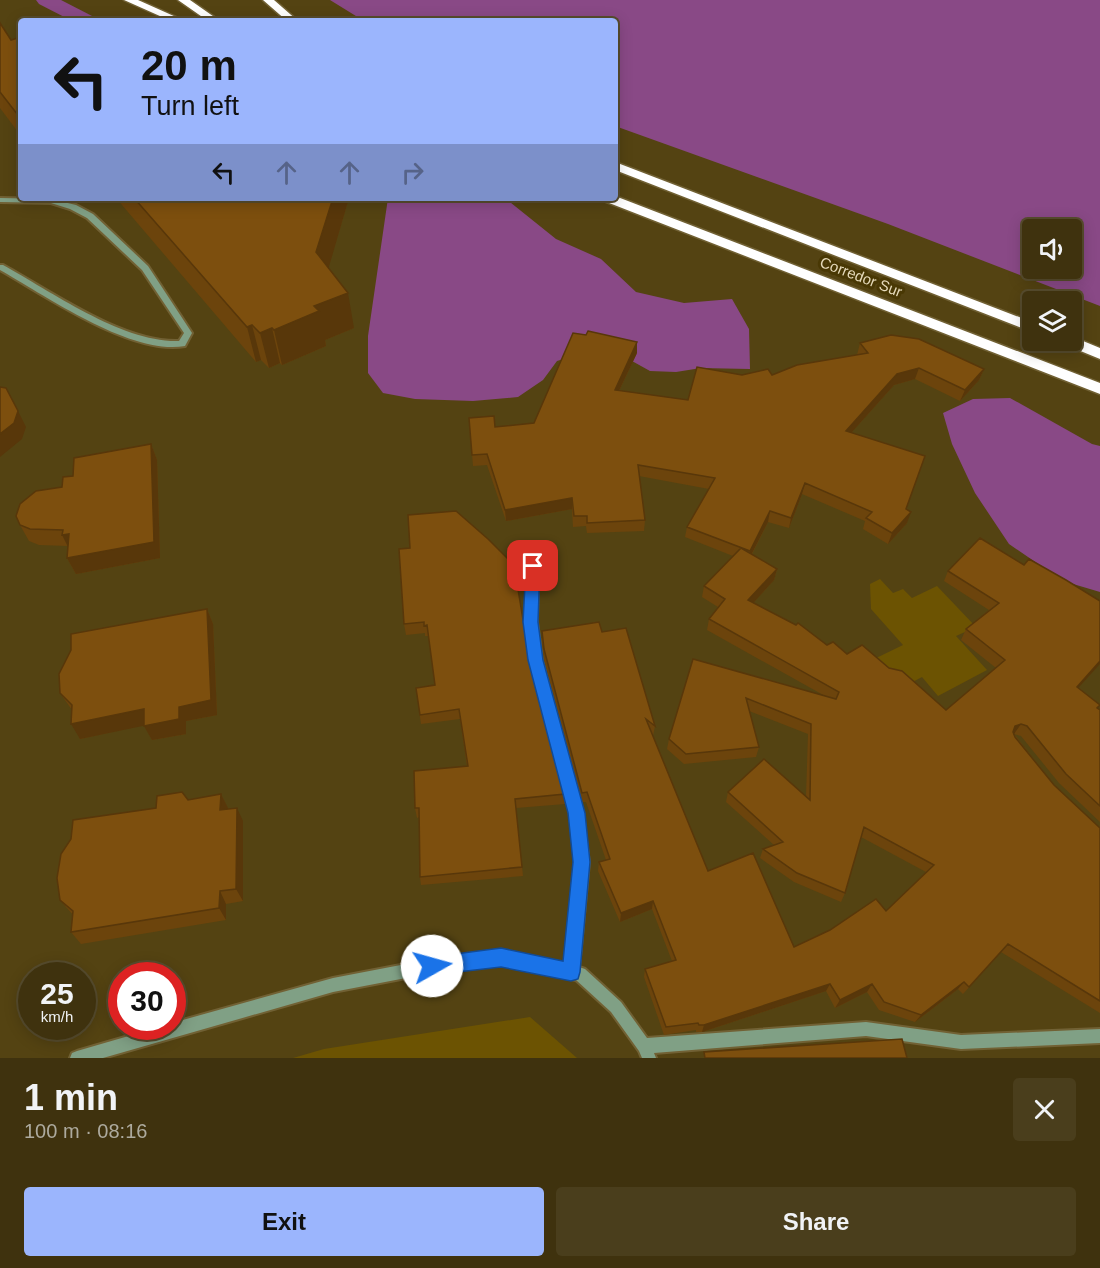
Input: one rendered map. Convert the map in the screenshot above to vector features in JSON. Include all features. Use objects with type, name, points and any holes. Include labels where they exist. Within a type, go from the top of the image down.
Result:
[{"type":"highway","points":[[129,0],[173,18]]},
{"type":"highway","points":[[183,0],[210,18]]},
{"type":"highway","points":[[268,0],[289,18]]},
{"type":"highway","points":[[274,0],[283,13]]},
{"type":"highway","name":"Corredor Sur","points":[[618,167],[1022,323]]},
{"type":"highway","name":"Corredor Sur","points":[[617,201],[1100,389]]},
{"type":"highway","points":[[1082,347],[1100,354]]},
{"type":"street","points":[[0,200],[18,200]]},
{"type":"street","points":[[0,267],[95,319],[161,344],[182,344],[188,333],[145,268],[90,216],[73,207],[51,201]]},
{"type":"street","points":[[533,566],[531,622],[536,660],[576,813],[582,862],[571,972]]},
{"type":"street","points":[[77,1058],[333,985],[432,966],[501,957],[580,974],[616,1007],[646,1052],[866,1029],[961,1042],[1100,1036]]},
{"type":"shaded area","points":[[330,0],[1100,0],[1100,306],[1082,299],[1082,291],[1061,291],[1030,279],[1082,279],[1082,219],[1022,219],[1022,276],[888,224],[618,127],[618,18],[359,18]]},
{"type":"shaded area","points":[[388,201],[509,201],[556,239],[601,259],[636,292],[684,303],[732,299],[749,329],[750,369],[701,368],[676,372],[650,371],[605,346],[557,361],[543,380],[518,397],[473,401],[415,399],[383,393],[368,373],[368,336]]},
{"type":"shaded area","points":[[1010,398],[1092,444],[1100,446],[1100,592],[1063,581],[1009,544],[975,493],[952,444],[943,413],[973,399]]},
{"type":"shaded area","points":[[880,579],[893,593],[903,589],[912,598],[937,586],[976,627],[956,636],[987,670],[938,696],[922,677],[907,685],[870,661],[903,645],[871,609],[870,584]]},
{"type":"shaded area","points":[[530,1017],[577,1058],[293,1058],[324,1049]]},
{"type":"building","points":[[0,23],[11,40],[18,38],[18,115],[0,92]]},
{"type":"building","points":[[137,201],[332,201],[316,252],[348,293],[314,306],[319,311],[274,330],[272,328],[260,333],[252,325],[247,327]]},
{"type":"building","points":[[588,331],[637,342],[615,390],[688,400],[697,367],[742,375],[768,369],[772,375],[797,365],[868,353],[860,343],[891,335],[919,339],[984,369],[965,390],[919,368],[897,374],[846,431],[925,456],[906,509],[911,512],[892,533],[866,518],[872,512],[805,483],[791,518],[770,511],[750,551],[687,527],[715,478],[638,465],[645,520],[587,523],[587,516],[574,516],[572,498],[505,510],[487,454],[472,455],[469,418],[494,416],[495,427],[534,423],[573,333],[586,335]]},
{"type":"building","points":[[0,387],[6,388],[18,411],[14,423],[0,434]]},
{"type":"building","points":[[151,444],[154,542],[67,558],[69,534],[62,535],[63,530],[30,529],[20,525],[16,516],[20,504],[36,491],[62,487],[63,477],[73,476],[74,458]]},
{"type":"building","points":[[456,511],[514,565],[528,650],[565,794],[515,799],[522,867],[420,877],[419,808],[415,808],[414,771],[468,766],[459,709],[420,715],[416,688],[435,685],[427,625],[424,626],[424,622],[404,624],[399,549],[410,548],[408,515]]},
{"type":"building","points":[[980,538],[1024,565],[1029,559],[1100,601],[1100,661],[1077,687],[1100,705],[1097,708],[1100,710],[1100,806],[1066,774],[1027,726],[1021,724],[1015,726],[1013,732],[1054,785],[1100,828],[1100,1001],[1008,944],[969,987],[964,982],[921,1015],[884,1002],[872,984],[840,1000],[830,984],[704,1025],[698,1023],[666,1027],[645,969],[676,960],[653,901],[621,913],[599,862],[610,859],[587,792],[582,793],[544,649],[542,631],[599,622],[602,632],[626,628],[655,726],[646,719],[708,871],[753,853],[794,947],[830,930],[876,899],[886,911],[934,865],[864,827],[845,893],[797,873],[763,849],[783,842],[728,792],[764,759],[810,800],[811,724],[746,698],[759,747],[686,754],[669,739],[693,659],[836,699],[839,692],[709,619],[725,599],[704,586],[741,548],[777,569],[748,600],[796,625],[798,623],[827,645],[833,642],[847,654],[862,645],[889,668],[902,671],[946,710],[1005,660],[966,629],[999,603],[948,571]]},
{"type":"building","points":[[207,609],[211,700],[179,707],[179,719],[144,726],[144,709],[71,724],[72,705],[60,693],[59,674],[71,650],[71,634]]},
{"type":"building","points":[[182,792],[188,800],[221,794],[220,810],[237,808],[236,889],[220,891],[219,908],[71,932],[73,911],[60,900],[57,878],[61,854],[71,839],[73,820],[156,808],[157,796]]},
{"type":"building","points":[[902,1039],[907,1058],[705,1058],[704,1052]]},
{"type":"waterway","points":[[46,0],[81,18]]},
{"type":"route","points":[[432,966],[501,957],[571,972],[582,862],[576,813],[536,660],[531,622],[533,566]]}]
